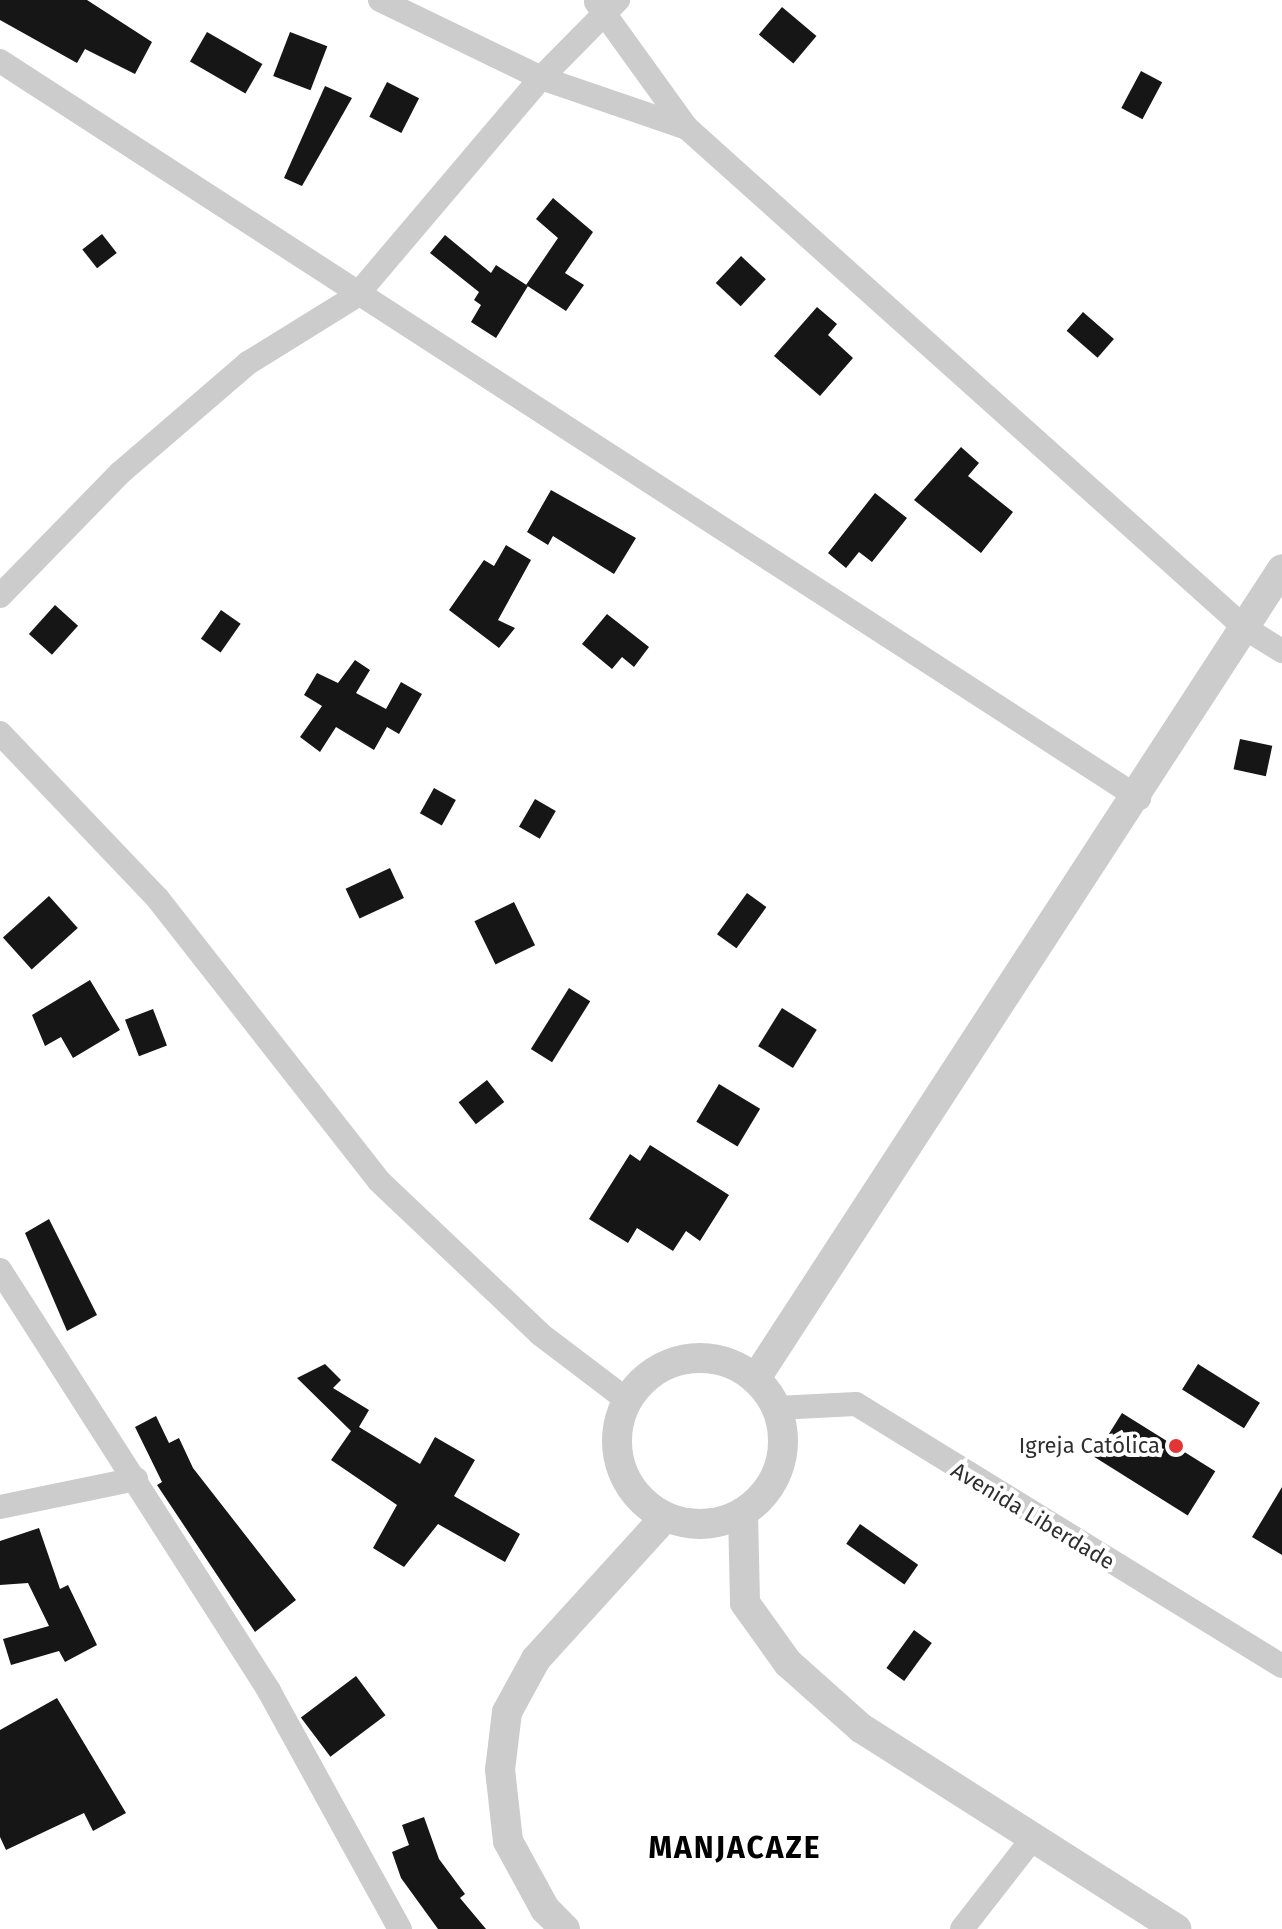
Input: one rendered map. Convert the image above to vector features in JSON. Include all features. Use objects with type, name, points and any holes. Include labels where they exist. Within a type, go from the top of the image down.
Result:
[{"type":"street","points":[[380,0],[541,78],[687,128]]},
{"type":"street","points":[[0,596],[120,473],[248,363],[356,296],[605,5],[687,128],[1245,628],[1282,651]]},
{"type":"street","points":[[0,61],[356,296],[1139,798]]},
{"type":"street","points":[[758,1375],[1139,798],[1282,569]]},
{"type":"street","points":[[0,733],[158,899],[379,1181],[540,1334],[627,1400]]},
{"type":"street","points":[[0,1270],[269,1691],[400,1929]]},
{"type":"street","points":[[697,1357],[758,1375],[777,1408],[779,1467],[743,1513],[718,1523],[665,1517],[625,1480],[618,1426],[627,1400],[669,1363],[697,1357]]},
{"type":"street","name":"Avenida Liberdade","points":[[777,1408],[856,1404],[1282,1666]]},
{"type":"street","points":[[0,1507],[136,1479]]},
{"type":"street","points":[[743,1513],[745,1603],[788,1663],[861,1728],[1176,1929]]},
{"type":"street","points":[[565,1929],[545,1909],[508,1841],[500,1770],[507,1712],[536,1659],[665,1517]]},
{"type":"street","points":[[962,1929],[1034,1837]]},
{"type":"building","points":[[0,0],[87,0],[152,42],[135,74],[85,49],[77,63],[0,20]]},
{"type":"building","points":[[782,7],[816,36],[793,64],[759,35]]},
{"type":"building","points":[[207,32],[262,64],[245,93],[190,61]]},
{"type":"building","points":[[290,32],[327,46],[310,90],[273,76]]},
{"type":"building","points":[[1141,71],[1162,82],[1142,119],[1121,108]]},
{"type":"building","points":[[387,82],[419,98],[401,133],[369,117]]},
{"type":"building","points":[[325,86],[352,98],[302,186],[284,178]]},
{"type":"building","points":[[553,198],[593,232],[565,273],[584,285],[566,311],[526,285],[558,238],[536,219]]},
{"type":"building","points":[[102,234],[117,253],[97,268],[82,249]]},
{"type":"building","points":[[445,235],[491,273],[496,265],[528,286],[496,338],[471,322],[481,305],[474,300],[479,292],[430,253]]},
{"type":"building","points":[[741,256],[766,279],[741,306],[716,283]]},
{"type":"building","points":[[817,307],[837,324],[828,335],[853,358],[820,396],[774,356]]},
{"type":"building","points":[[1083,312],[1114,339],[1098,358],[1067,331]]},
{"type":"building","points":[[961,447],[979,463],[968,476],[1013,512],[981,553],[914,500]]},
{"type":"building","points":[[551,490],[636,538],[614,574],[553,536],[548,545],[527,532]]},
{"type":"building","points":[[875,493],[907,518],[872,562],[859,552],[846,568],[828,553]]},
{"type":"building","points":[[506,545],[531,560],[498,620],[515,628],[499,648],[449,610],[484,560],[494,566]]},
{"type":"building","points":[[55,605],[78,626],[52,655],[29,634]]},
{"type":"building","points":[[221,610],[241,624],[221,652],[201,639]]},
{"type":"building","points":[[607,614],[649,647],[634,667],[622,657],[612,669],[582,644]]},
{"type":"building","points":[[355,660],[370,670],[356,693],[386,709],[401,682],[422,694],[399,734],[387,727],[374,750],[336,727],[320,752],[300,737],[322,706],[304,695],[317,673],[338,683]]},
{"type":"building","points":[[1240,739],[1272,746],[1266,776],[1234,769]]},
{"type":"building","points":[[434,788],[456,800],[442,825],[420,813]]},
{"type":"building","points":[[535,799],[556,811],[540,839],[519,827]]},
{"type":"building","points":[[390,868],[404,898],[360,919],[346,889]]},
{"type":"building","points":[[747,893],[766,907],[736,948],[717,934]]},
{"type":"building","points":[[49,896],[78,928],[32,969],[3,937]]},
{"type":"building","points":[[514,902],[535,945],[495,964],[474,921]]},
{"type":"building","points":[[90,980],[120,1030],[73,1058],[61,1037],[45,1046],[32,1015]]},
{"type":"building","points":[[569,988],[590,1001],[552,1062],[531,1049]]},
{"type":"building","points":[[782,1008],[817,1030],[793,1068],[758,1046]]},
{"type":"building","points":[[153,1009],[167,1045],[139,1056],[125,1020]]},
{"type":"building","points":[[487,1080],[504,1102],[476,1124],[459,1102]]},
{"type":"building","points":[[719,1084],[760,1109],[737,1146],[696,1122]]},
{"type":"building","points":[[650,1145],[729,1195],[700,1241],[686,1231],[673,1251],[637,1228],[628,1243],[589,1219],[630,1154],[640,1161]]},
{"type":"building","points":[[49,1219],[97,1315],[67,1331],[25,1233]]},
{"type":"building","points":[[325,1364],[341,1380],[333,1388],[369,1410],[359,1427],[420,1464],[435,1437],[475,1460],[454,1496],[520,1534],[505,1562],[438,1524],[404,1567],[373,1548],[397,1505],[331,1460],[351,1431],[297,1378]]},
{"type":"building","points":[[1198,1364],[1260,1403],[1244,1428],[1182,1389]]},
{"type":"building","points":[[1122,1413],[1215,1471],[1188,1515],[1094,1457]]},
{"type":"building","points":[[156,1416],[169,1443],[179,1438],[193,1468],[296,1600],[255,1632],[157,1485],[162,1482],[135,1427]]},
{"type":"building","points":[[1282,1487],[1282,1555],[1252,1537]]},
{"type":"building","points":[[860,1524],[918,1565],[904,1584],[846,1544]]},
{"type":"building","points":[[39,1528],[60,1589],[68,1585],[97,1645],[65,1662],[59,1651],[11,1665],[3,1639],[49,1626],[28,1583],[0,1585],[0,1541]]},
{"type":"building","points":[[914,1630],[932,1643],[904,1681],[886,1668]]},
{"type":"building","points":[[356,1676],[385,1715],[330,1757],[301,1718]]},
{"type":"building","points":[[57,1698],[126,1813],[93,1831],[84,1813],[6,1850],[0,1837],[0,1730]]},
{"type":"building","points":[[424,1817],[439,1859],[465,1894],[460,1898],[486,1929],[438,1929],[401,1878],[392,1852],[409,1845],[402,1825]]},
{"type":"place","name":"Igreja Católica","points":[[1176,1446]]},
{"type":"district","name":"MANJACAZE","points":[[735,1848]]}]
